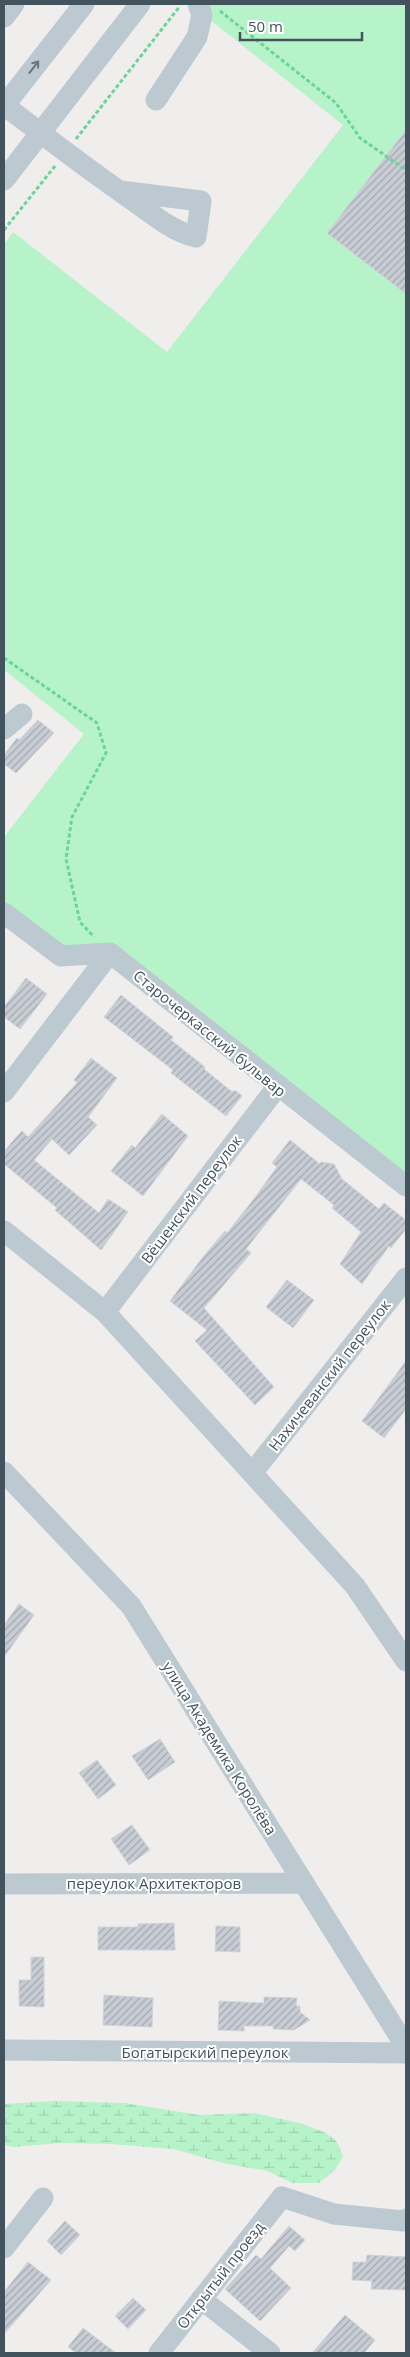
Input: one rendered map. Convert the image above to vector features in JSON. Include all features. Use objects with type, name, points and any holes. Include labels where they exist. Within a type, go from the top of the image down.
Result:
[{"type":"street","points":[[4,17],[14,4]]},
{"type":"street","points":[[84,4],[4,105],[66,153],[120,191]]},
{"type":"street","points":[[4,180],[140,4]]},
{"type":"street","points":[[156,100],[197,37],[202,15],[198,4]]},
{"type":"street","points":[[4,729],[22,714]]},
{"type":"street","points":[[4,913],[61,956],[110,953]]},
{"type":"street","points":[[4,1092],[110,953]]},
{"type":"street","name":"Старочеркасский бульвар","points":[[110,953],[277,1087],[406,1186]]},
{"type":"street","name":"Вёшенский переулок","points":[[105,1312],[277,1087]]},
{"type":"street","points":[[4,1231],[105,1312],[355,1586],[406,1661]]},
{"type":"street","name":"Нахичеванский переулок","points":[[252,1472],[406,1278]]},
{"type":"street","name":"улица Академика Королёва","points":[[4,1472],[131,1606],[406,2047]]},
{"type":"street","name":"переулок Архитекторов","points":[[4,1884],[304,1883]]},
{"type":"street","name":"Богатырский переулок","points":[[4,2050],[406,2053]]},
{"type":"street","name":"Открытый проезд","points":[[159,2353],[282,2197],[334,2214],[403,2221],[406,2219]]},
{"type":"street","points":[[4,2248],[43,2198]]},
{"type":"street","points":[[201,2300],[270,2353]]},
{"type":"path","points":[[4,230],[182,4]]},
{"type":"path","points":[[219,10],[336,103],[360,138],[406,170]]},
{"type":"path","points":[[4,658],[96,723],[106,753],[72,816],[66,859],[80,922],[110,953]]},
{"type":"green space","points":[[190,4],[406,4],[406,1177],[110,944],[62,946],[4,904],[4,837],[84,734],[4,670],[4,244],[13,232],[167,352],[343,125]]},
{"type":"green space","points":[[54,2101],[125,2103],[199,2115],[254,2113],[300,2123],[324,2132],[336,2140],[343,2156],[335,2170],[319,2183],[292,2183],[268,2171],[227,2164],[173,2149],[111,2144],[61,2143],[14,2147],[4,2145],[4,2104]]},
{"type":"building","points":[[406,130],[406,294],[327,233]]},
{"type":"building","points":[[38,720],[54,733],[16,773],[4,764],[4,755],[17,738],[19,740]]},
{"type":"building","points":[[26,978],[47,994],[20,1029],[4,1017],[4,1007]]},
{"type":"building","points":[[121,995],[173,1037],[171,1040],[205,1067],[204,1069],[231,1091],[236,1091],[242,1096],[226,1116],[171,1073],[173,1070],[104,1017]]},
{"type":"building","points":[[91,1058],[117,1078],[88,1117],[97,1125],[69,1155],[52,1139],[34,1160],[99,1213],[108,1199],[128,1212],[101,1250],[55,1210],[57,1208],[4,1164],[4,1152],[11,1143],[22,1131],[28,1137],[77,1083],[74,1080]]},
{"type":"building","points":[[162,1114],[188,1136],[143,1196],[111,1171],[132,1145],[135,1148]]},
{"type":"building","points":[[290,1140],[320,1164],[321,1162],[334,1164],[342,1179],[379,1209],[384,1203],[406,1220],[406,1229],[391,1248],[389,1246],[362,1284],[340,1264],[361,1232],[332,1208],[334,1205],[301,1179],[246,1249],[251,1253],[204,1308],[274,1387],[255,1405],[195,1341],[207,1330],[170,1301],[203,1257],[225,1231],[227,1233],[253,1200],[277,1167],[272,1163]]},
{"type":"building","points":[[287,1280],[314,1300],[293,1328],[266,1307]]},
{"type":"building","points":[[406,1361],[406,1409],[384,1438],[362,1421]]},
{"type":"building","points":[[19,1604],[34,1615],[4,1657],[4,1625]]},
{"type":"building","points":[[160,1739],[175,1762],[148,1780],[132,1756]]},
{"type":"building","points":[[97,1760],[116,1785],[98,1799],[79,1773]]},
{"type":"building","points":[[132,1825],[150,1850],[129,1865],[111,1839]]},
{"type":"building","points":[[174,1923],[175,1950],[98,1950],[98,1927],[138,1927],[138,1924]]},
{"type":"building","points":[[216,1926],[240,1927],[240,1952],[215,1951]]},
{"type":"building","points":[[31,1957],[44,1957],[44,2007],[19,2006],[19,1980],[31,1980]]},
{"type":"building","points":[[104,1995],[153,1998],[152,2027],[103,2025]]},
{"type":"building","points":[[264,1997],[297,1998],[296,2006],[300,2006],[300,2012],[310,2020],[294,2030],[273,2029],[273,2026],[244,2026],[244,2031],[218,2030],[219,2001],[264,2003]]},
{"type":"building","points":[[65,2221],[80,2235],[61,2255],[47,2241]]},
{"type":"building","points":[[289,2226],[305,2240],[295,2251],[289,2246],[270,2268],[291,2288],[260,2321],[225,2289],[256,2255],[261,2259]]},
{"type":"building","points":[[367,2255],[406,2257],[406,2290],[371,2289],[372,2281],[352,2280],[353,2262],[366,2262]]},
{"type":"building","points":[[28,2262],[51,2280],[4,2334],[4,2292]]},
{"type":"building","points":[[133,2298],[146,2310],[128,2329],[115,2316]]},
{"type":"building","points":[[345,2315],[375,2340],[364,2353],[312,2353]]},
{"type":"building","points":[[83,2328],[116,2353],[76,2353],[68,2347]]}]
